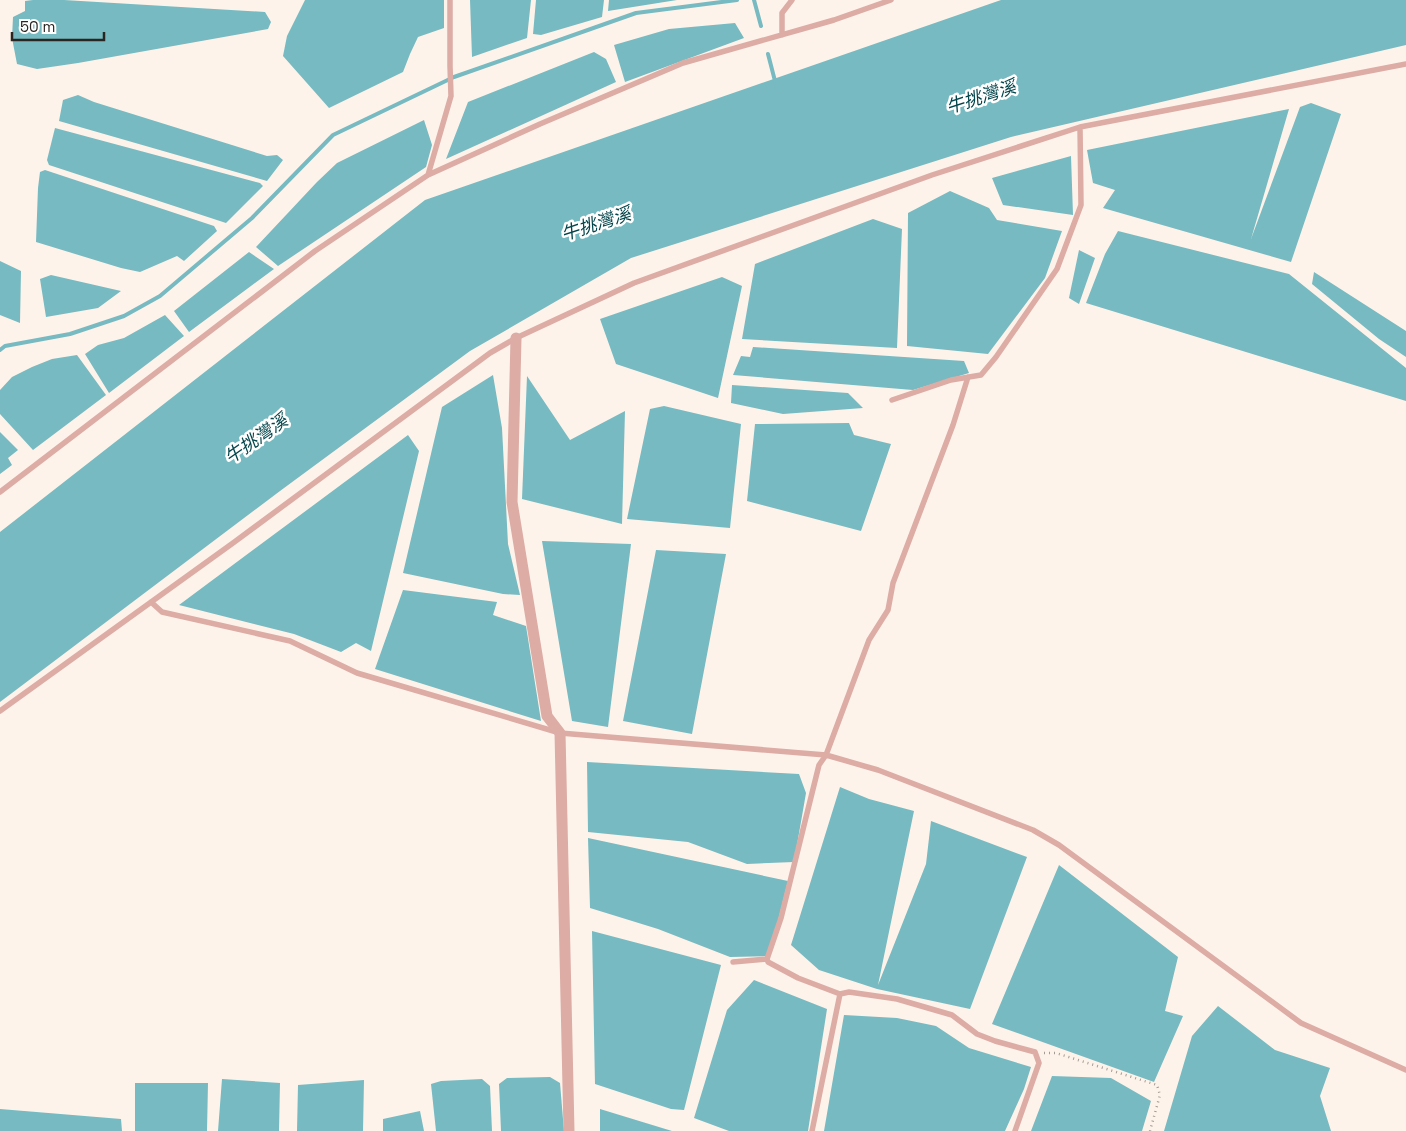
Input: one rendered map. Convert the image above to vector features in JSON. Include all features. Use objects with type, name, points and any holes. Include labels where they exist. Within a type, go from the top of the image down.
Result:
[{"type":"street","points":[[516,338],[512,502],[547,716],[560,733],[569,1131]]},
{"type":"lane","points":[[428,175],[451,96],[450,0]]},
{"type":"lane","points":[[782,35],[782,13],[792,0]]},
{"type":"lane","points":[[0,492],[315,251],[428,175],[540,124],[683,63],[834,20],[891,0]]},
{"type":"lane","points":[[0,711],[490,353],[516,338],[634,283],[932,175],[1080,127],[1406,64]]},
{"type":"lane","points":[[892,400],[951,380],[981,375],[996,357],[1057,269],[1081,205],[1080,127]]},
{"type":"lane","points":[[767,959],[781,918],[818,765],[826,755],[869,640],[888,610],[893,583],[953,425],[968,378]]},
{"type":"lane","points":[[151,602],[162,612],[290,641],[357,673],[560,733],[826,755],[878,770],[1033,830],[1067,851],[1301,1023],[1406,1070]]},
{"type":"lane","points":[[733,962],[767,959]]},
{"type":"lane","points":[[767,959],[768,962],[798,978],[840,994],[849,992],[897,999],[952,1015],[978,1034],[995,1041],[1035,1052],[1039,1063],[1015,1131]]},
{"type":"lane","points":[[812,1131],[840,994]]},
{"type":"path","points":[[1035,1052],[1056,1053],[1157,1085],[1160,1096],[1150,1131]]},
{"type":"water","points":[[64,0],[265,12],[271,22],[268,29],[37,69],[17,64],[12,38],[13,17],[25,11],[25,1]]},
{"type":"water","points":[[305,0],[444,0],[444,28],[418,37],[403,72],[329,108],[283,56],[287,36]]},
{"type":"water","points":[[470,0],[531,0],[527,38],[472,57]]},
{"type":"water","points":[[536,0],[604,0],[602,17],[541,35],[533,34]]},
{"type":"water","points":[[609,0],[677,0],[608,11]]},
{"type":"water","name":"牛挑灣溪","points":[[1001,0],[1406,0],[1406,45],[1011,137],[631,258],[470,351],[280,491],[0,702],[0,532],[425,200]]},
{"type":"water","points":[[735,23],[744,38],[625,82],[614,45],[669,29]]},
{"type":"water","points":[[594,52],[606,59],[616,82],[446,159],[468,102]]},
{"type":"water","points":[[78,95],[94,102],[267,156],[277,155],[283,160],[267,181],[59,121],[63,100]]},
{"type":"water","points":[[1311,103],[1341,114],[1291,262],[1103,208],[1115,190],[1093,183],[1087,150],[1289,109],[1251,239],[1300,107]]},
{"type":"water","points":[[424,120],[432,145],[426,167],[278,266],[256,247],[337,163]]},
{"type":"water","points":[[55,128],[260,183],[263,186],[226,223],[49,165],[47,160]]},
{"type":"water","points":[[1071,156],[1073,215],[1003,205],[992,178]]},
{"type":"water","points":[[45,170],[214,226],[217,231],[184,261],[177,256],[140,272],[36,242],[40,172]]},
{"type":"water","points":[[950,191],[989,208],[997,220],[1062,231],[1045,278],[988,354],[907,346],[908,213]]},
{"type":"water","points":[[873,219],[902,229],[897,348],[742,339],[755,264]]},
{"type":"water","points":[[1118,231],[1289,274],[1406,368],[1406,401],[1086,303],[1105,254]]},
{"type":"water","points":[[1079,250],[1095,258],[1079,304],[1069,298]]},
{"type":"water","points":[[249,252],[274,269],[189,332],[174,311]]},
{"type":"water","points":[[0,261],[21,271],[20,323],[0,315]]},
{"type":"water","points":[[1314,272],[1406,331],[1406,357],[1379,339],[1312,284]]},
{"type":"water","points":[[51,275],[121,291],[98,308],[46,317],[40,279]]},
{"type":"water","points":[[722,277],[742,286],[718,398],[616,364],[600,319]]},
{"type":"water","points":[[165,315],[184,336],[109,393],[85,354],[98,345],[124,338]]},
{"type":"water","points":[[753,347],[964,361],[969,373],[913,390],[733,375],[741,356],[750,357]]},
{"type":"water","points":[[77,355],[106,395],[33,450],[0,414],[0,390],[12,377],[32,367],[52,359]]},
{"type":"water","points":[[493,375],[502,428],[508,544],[520,595],[503,594],[403,573],[442,407]]},
{"type":"water","points":[[527,376],[570,440],[625,411],[622,524],[522,499]]},
{"type":"water","points":[[732,385],[848,393],[863,408],[783,414],[731,403]]},
{"type":"water","points":[[664,406],[741,424],[730,528],[627,519],[650,409]]},
{"type":"water","points":[[849,423],[854,435],[891,444],[861,531],[747,501],[755,424]]},
{"type":"water","points":[[0,432],[18,450],[8,458],[12,465],[0,474]]},
{"type":"water","points":[[408,435],[419,451],[371,651],[356,643],[341,652],[294,634],[179,605]]},
{"type":"water","points":[[542,541],[631,544],[608,727],[572,721]]},
{"type":"water","points":[[656,550],[726,554],[692,734],[623,721]]},
{"type":"water","points":[[403,590],[497,602],[493,615],[526,626],[541,721],[375,669]]},
{"type":"water","points":[[587,762],[799,774],[806,793],[794,862],[747,864],[688,842],[588,832]]},
{"type":"water","points":[[840,787],[869,799],[914,811],[878,985],[926,864],[931,821],[1027,857],[970,1009],[877,989],[819,970],[791,945]]},
{"type":"water","points":[[588,838],[788,881],[769,956],[730,957],[658,929],[590,908]]},
{"type":"water","points":[[1059,865],[1178,957],[1165,1011],[1183,1016],[1154,1082],[992,1024]]},
{"type":"water","points":[[592,931],[721,965],[684,1110],[671,1109],[595,1084]]},
{"type":"water","points":[[754,980],[827,1009],[808,1131],[729,1131],[694,1118],[727,1010]]},
{"type":"water","points":[[1218,1006],[1275,1050],[1330,1068],[1320,1096],[1331,1131],[1164,1131],[1192,1036]]},
{"type":"water","points":[[844,1015],[897,1018],[936,1026],[969,1048],[1031,1067],[1024,1089],[1005,1131],[824,1131]]},
{"type":"water","points":[[1052,1076],[1111,1078],[1151,1101],[1142,1131],[1031,1131]]},
{"type":"water","points":[[550,1077],[560,1083],[564,1131],[501,1131],[499,1084],[507,1078]]},
{"type":"water","points":[[222,1079],[280,1083],[279,1131],[218,1131]]},
{"type":"water","points":[[482,1079],[490,1086],[492,1131],[436,1131],[431,1084],[441,1081]]},
{"type":"water","points":[[364,1080],[363,1131],[297,1131],[298,1085]]},
{"type":"water","points":[[135,1083],[208,1083],[207,1131],[135,1131]]},
{"type":"water","points":[[0,1109],[121,1119],[122,1131],[0,1131]]},
{"type":"water","points":[[600,1109],[672,1131],[600,1131]]},
{"type":"water","points":[[420,1111],[424,1131],[383,1131],[383,1119]]},
{"type":"waterway","points":[[0,350],[5,346],[70,334],[124,316],[160,296],[252,218],[333,135],[454,77],[636,13],[737,0]]},
{"type":"waterway","points":[[754,0],[761,26]]},
{"type":"waterway","points":[[768,54],[775,81]]}]
